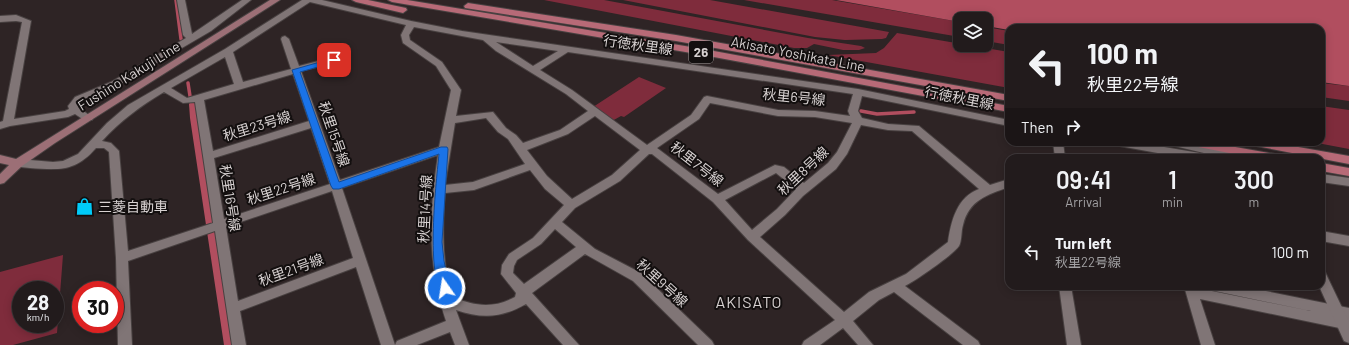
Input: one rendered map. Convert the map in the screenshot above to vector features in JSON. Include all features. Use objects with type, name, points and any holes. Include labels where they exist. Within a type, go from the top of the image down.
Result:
[{"type":"main road","name":"Fushino Kakuji Line","points":[[0,180],[18,163],[276,0]]},
{"type":"main road","points":[[356,0],[510,28],[671,47]]},
{"type":"main road","name":"Akisato Yoshikata Line","points":[[392,0],[671,47],[1005,108]]},
{"type":"main road","name":"Akisato Yoshikata Line","points":[[434,0],[676,38],[1005,97]]},
{"type":"main road","points":[[481,0],[676,38]]},
{"type":"main road","points":[[1210,146],[1253,154]]},
{"type":"main road","points":[[1273,146],[1316,154]]},
{"type":"main road","points":[[1325,156],[1349,160]]},
{"type":"main road","points":[[0,159],[18,163]]},
{"type":"main road","points":[[1337,170],[1349,172]]},
{"type":"street","points":[[181,0],[187,35],[192,38]]},
{"type":"street","points":[[88,118],[75,110],[73,106],[78,99],[114,84],[208,29],[247,0]]},
{"type":"street","points":[[18,163],[53,166],[65,165],[86,154],[104,131],[120,116],[164,88],[228,51],[308,0]]},
{"type":"street","name":"行徳秋里線","points":[[312,0],[411,24],[486,38],[858,92],[1005,122]]},
{"type":"street","points":[[0,19],[16,18],[27,21],[4,124],[68,114],[75,110]]},
{"type":"street","name":"秋里14号線","points":[[411,24],[405,35],[406,41],[439,64],[456,90],[444,149],[437,242],[439,261],[448,301],[454,324],[462,345]]},
{"type":"street","name":"秋里7号線","points":[[486,38],[499,49],[556,83],[647,150],[656,151],[717,199],[752,237],[843,319],[866,345]]},
{"type":"street","name":"秋里15号線","points":[[285,40],[336,186],[388,345]]},
{"type":"street","points":[[533,70],[567,49]]},
{"type":"street","points":[[228,51],[239,86]]},
{"type":"street","points":[[164,88],[186,101],[334,60]]},
{"type":"street","points":[[858,92],[853,111],[858,121]]},
{"type":"street","name":"秋里16号線","points":[[199,98],[239,345]]},
{"type":"street","name":"秋里6号線","points":[[572,345],[507,274],[508,265],[513,258],[537,241],[571,205],[616,178],[647,150],[695,117],[707,99],[778,113],[815,114],[896,128],[915,128],[988,190]]},
{"type":"street","points":[[521,148],[564,132],[594,112]]},
{"type":"street","points":[[450,120],[489,114],[502,130],[517,142],[530,166],[549,187],[571,205]]},
{"type":"street","name":"秋里8号線","points":[[752,237],[781,212],[804,189],[820,177],[842,154],[858,121]]},
{"type":"street","name":"秋里23号線","points":[[208,156],[314,123]]},
{"type":"street","points":[[94,144],[107,145],[114,151],[122,258],[125,345]]},
{"type":"street","points":[[1137,146],[1183,154]]},
{"type":"street","points":[[1188,146],[1223,154]]},
{"type":"street","name":"秋里22号線","points":[[122,258],[444,149]]},
{"type":"street","points":[[440,189],[474,186],[530,166]]},
{"type":"street","points":[[1325,168],[1337,170]]},
{"type":"street","points":[[717,199],[775,169],[780,170],[804,189]]},
{"type":"street","points":[[1325,179],[1349,182]]},
{"type":"street","points":[[809,345],[830,331],[843,319],[874,296],[910,278],[954,244],[955,224],[967,202],[979,192],[1005,184]]},
{"type":"street","name":"秋里9号線","points":[[554,222],[604,260],[623,268],[637,277],[707,345]]},
{"type":"street","points":[[1325,237],[1349,240]]},
{"type":"street","points":[[448,301],[470,311],[483,313],[498,310],[520,300],[523,292],[585,247]]},
{"type":"street","name":"秋里21号線","points":[[233,308],[360,261]]},
{"type":"street","points":[[1325,283],[1344,317],[1349,337]]},
{"type":"street","points":[[895,286],[973,345]]},
{"type":"street","points":[[1067,290],[1074,345]]},
{"type":"street","points":[[1191,290],[1208,345]]},
{"type":"street","points":[[1196,290],[1344,317]]},
{"type":"street","points":[[1232,290],[1344,317]]},
{"type":"street","points":[[402,345],[454,324]]},
{"type":"shaded area","points":[[544,0],[604,0],[808,38],[861,46],[865,48],[859,50],[843,50],[814,44],[807,48],[794,48]]},
{"type":"shaded area","points":[[623,0],[710,0],[889,32],[886,38],[882,39],[845,40],[815,37]]},
{"type":"shaded area","points":[[744,0],[832,0],[953,21],[953,36]]},
{"type":"shaded area","points":[[836,0],[1349,0],[1349,86],[1325,83],[1325,24],[1005,24],[1005,29],[993,27],[993,12],[953,12],[953,21]]},
{"type":"shaded area","points":[[993,28],[1005,30],[1005,44],[993,42]]},
{"type":"shaded area","points":[[897,33],[953,42],[953,52],[993,52],[993,49],[1005,51],[1005,87],[828,55],[876,53],[884,48]]},
{"type":"shaded area","points":[[639,77],[666,88],[624,117],[621,116],[612,121],[593,107]]},
{"type":"shaded area","points":[[1325,83],[1349,86],[1349,101],[1325,98]]},
{"type":"shaded area","points":[[195,102],[232,345],[224,345],[190,118],[189,104]]},
{"type":"shaded area","points":[[1325,107],[1349,110],[1349,149],[1325,144]]},
{"type":"shaded area","points":[[63,255],[61,281],[12,281],[12,333],[57,333],[13,345],[0,345],[0,272]]},
{"type":"waterway","points":[[176,0],[181,39]]},
{"type":"waterway","points":[[188,83],[192,109]]},
{"type":"waterway","points":[[861,111],[877,114],[914,112]]},
{"type":"place","name":"三菱自動車","points":[[85,207]]},
{"type":"district","name":"AKISATO","points":[[749,302]]},
{"type":"route","points":[[334,60],[296,70],[336,186],[444,149],[440,181],[437,242],[439,261],[445,288]]}]
